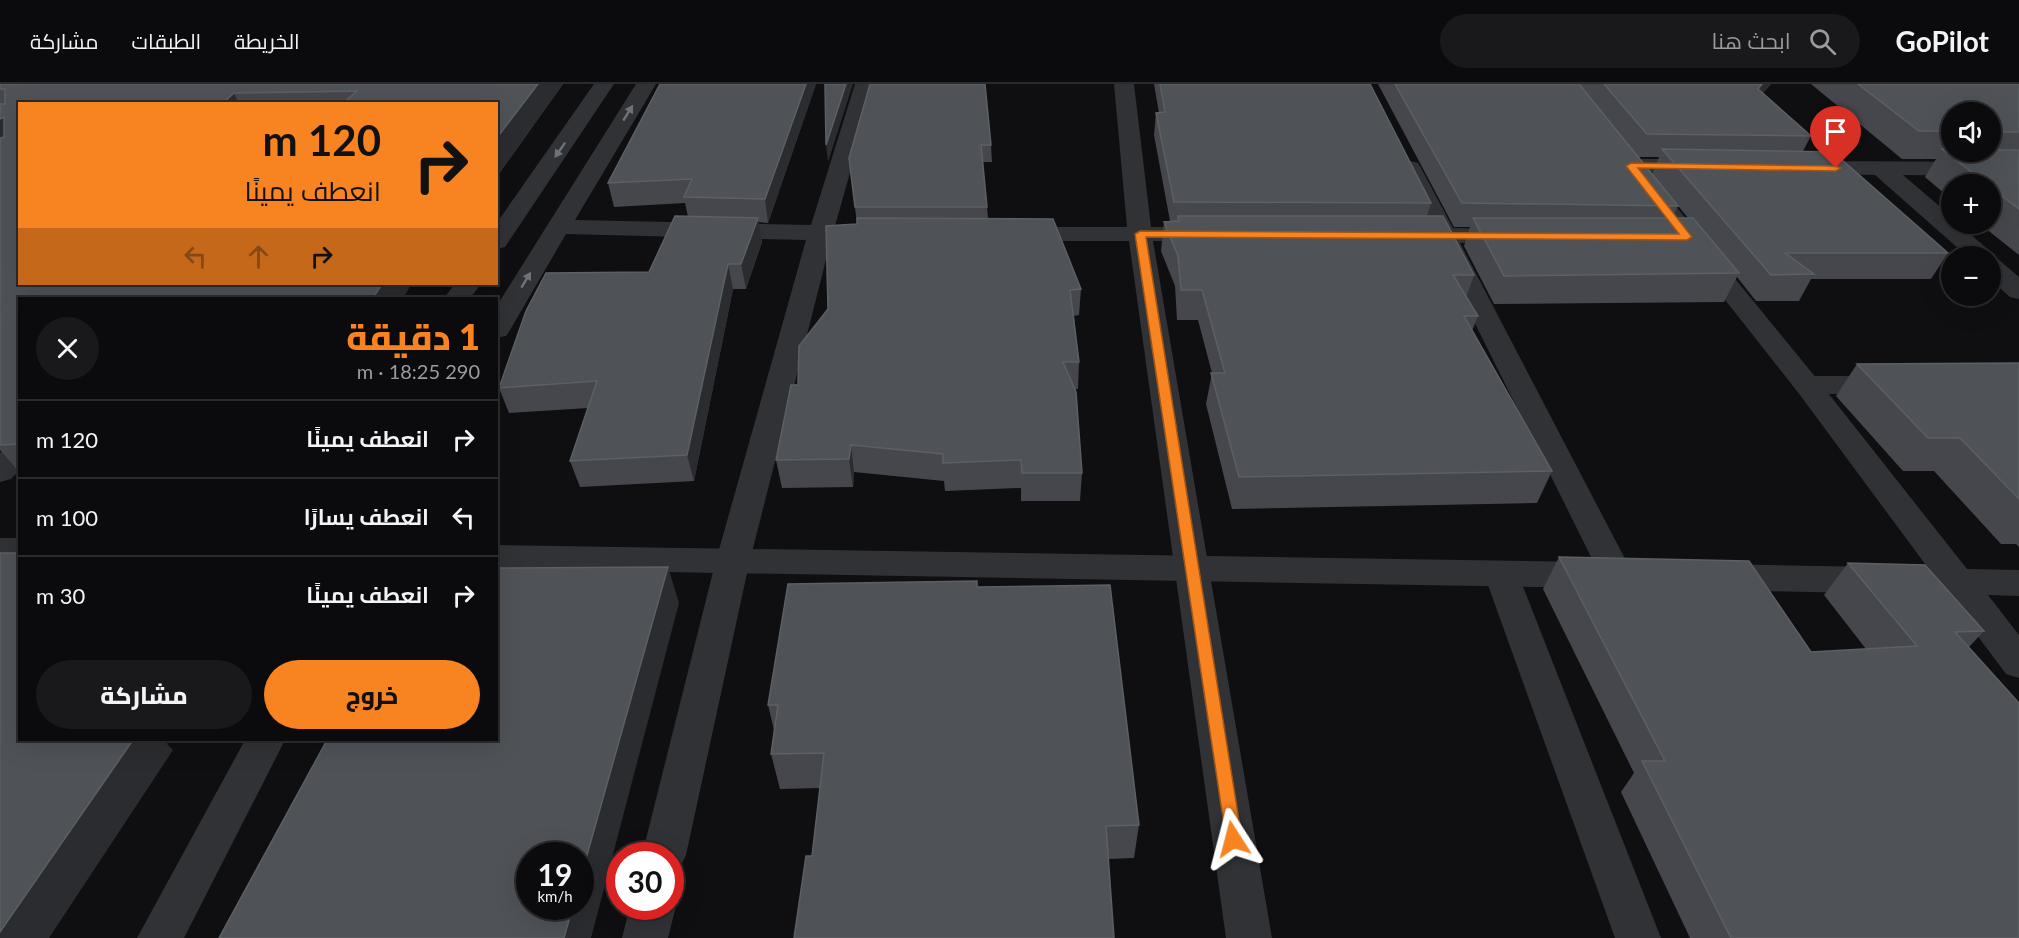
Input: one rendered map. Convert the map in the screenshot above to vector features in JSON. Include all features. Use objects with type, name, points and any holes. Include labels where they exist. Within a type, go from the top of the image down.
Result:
[{"type":"street","points":[[499,235],[604,84]]},
{"type":"street","points":[[498,327],[646,84]]},
{"type":"street","points":[[667,842],[732,564],[820,234],[865,84]]},
{"type":"street","points":[[1124,84],[1140,234],[1249,938]]},
{"type":"street","points":[[1398,145],[1617,576]]},
{"type":"street","points":[[1714,167],[1624,157],[1675,237],[1807,385],[2019,663]]},
{"type":"street","points":[[1786,168],[2019,169]]},
{"type":"street","points":[[1882,169],[1970,246]]},
{"type":"street","points":[[558,227],[891,234]]},
{"type":"street","points":[[986,234],[1234,234]]},
{"type":"street","points":[[1386,235],[1537,236]]},
{"type":"street","points":[[2001,275],[2019,291]]},
{"type":"street","points":[[458,297],[467,285]]},
{"type":"street","points":[[1807,385],[1913,385]]},
{"type":"street","points":[[0,471],[18,453]]},
{"type":"street","points":[[498,557],[732,564],[1190,567],[1652,576]]},
{"type":"street","points":[[1501,574],[1638,938]]},
{"type":"street","points":[[1687,577],[2019,583]]},
{"type":"street","points":[[160,938],[264,741]]},
{"type":"street","points":[[645,938],[649,920]]},
{"type":"building","points":[[0,84],[538,84],[498,136],[498,102],[344,102],[357,91],[234,93],[224,102],[18,102],[18,285],[381,285],[374,297],[18,297],[18,444],[0,445],[0,138],[4,137],[4,117],[0,119],[0,104],[5,104],[5,89],[0,89]]},
{"type":"building","points":[[660,84],[806,84],[765,199],[684,197],[692,179],[608,183]]},
{"type":"building","points":[[825,84],[846,84],[826,145]]},
{"type":"building","points":[[870,84],[985,84],[991,145],[981,145],[987,207],[855,207],[849,158]]},
{"type":"building","points":[[1160,84],[1370,84],[1431,203],[1174,202],[1156,113],[1165,112]]},
{"type":"building","points":[[1395,84],[1579,84],[1678,206],[1462,203]]},
{"type":"building","points":[[1604,84],[1762,84],[1758,89],[1811,136],[1647,134]]},
{"type":"building","points":[[1858,84],[2019,84],[2019,132],[2001,132],[2001,102],[1941,102],[1941,131],[1919,131]]},
{"type":"building","points":[[1662,149],[1833,152],[1941,247],[1941,253],[1785,253],[1814,274],[1771,275]]},
{"type":"building","points":[[2001,150],[2019,150],[2019,209],[2001,195],[2001,174],[1974,174],[1959,162],[2001,162]]},
{"type":"building","points":[[675,216],[758,218],[741,264],[728,264],[687,455],[570,461],[597,381],[499,388],[526,311],[546,273],[649,272]]},
{"type":"building","points":[[1178,216],[1443,216],[1474,275],[1453,275],[1478,316],[1464,316],[1552,471],[1239,477],[1211,373],[1225,373],[1202,290],[1181,290],[1178,256],[1164,222],[1179,221]]},
{"type":"building","points":[[857,218],[1053,219],[1081,289],[1070,290],[1079,362],[1063,362],[1076,392],[1082,473],[1022,473],[1021,460],[943,463],[943,454],[851,445],[849,459],[776,460],[791,385],[798,385],[799,346],[828,309],[826,226],[857,224]]},
{"type":"building","points":[[1473,218],[1693,218],[1739,273],[1504,276]]},
{"type":"building","points":[[2019,363],[2019,499],[1960,438],[1928,438],[1857,364]]},
{"type":"building","points":[[0,553],[18,553],[18,741],[132,741],[0,932]]},
{"type":"building","points":[[1559,557],[1749,561],[1811,652],[1917,646],[1848,563],[1925,565],[1984,631],[1955,632],[2019,703],[2019,938],[1731,938],[1642,761],[1665,761]]},
{"type":"building","points":[[668,567],[591,842],[516,842],[516,920],[569,920],[564,938],[219,938],[326,741],[498,741],[498,568]]},
{"type":"building","points":[[977,581],[977,587],[1110,585],[1139,825],[1106,826],[1114,938],[794,938],[806,856],[812,856],[824,753],[771,754],[778,705],[768,705],[788,584]]},
{"type":"route","points":[[1233,839],[1140,234],[1687,237],[1631,166],[1836,168]]}]
